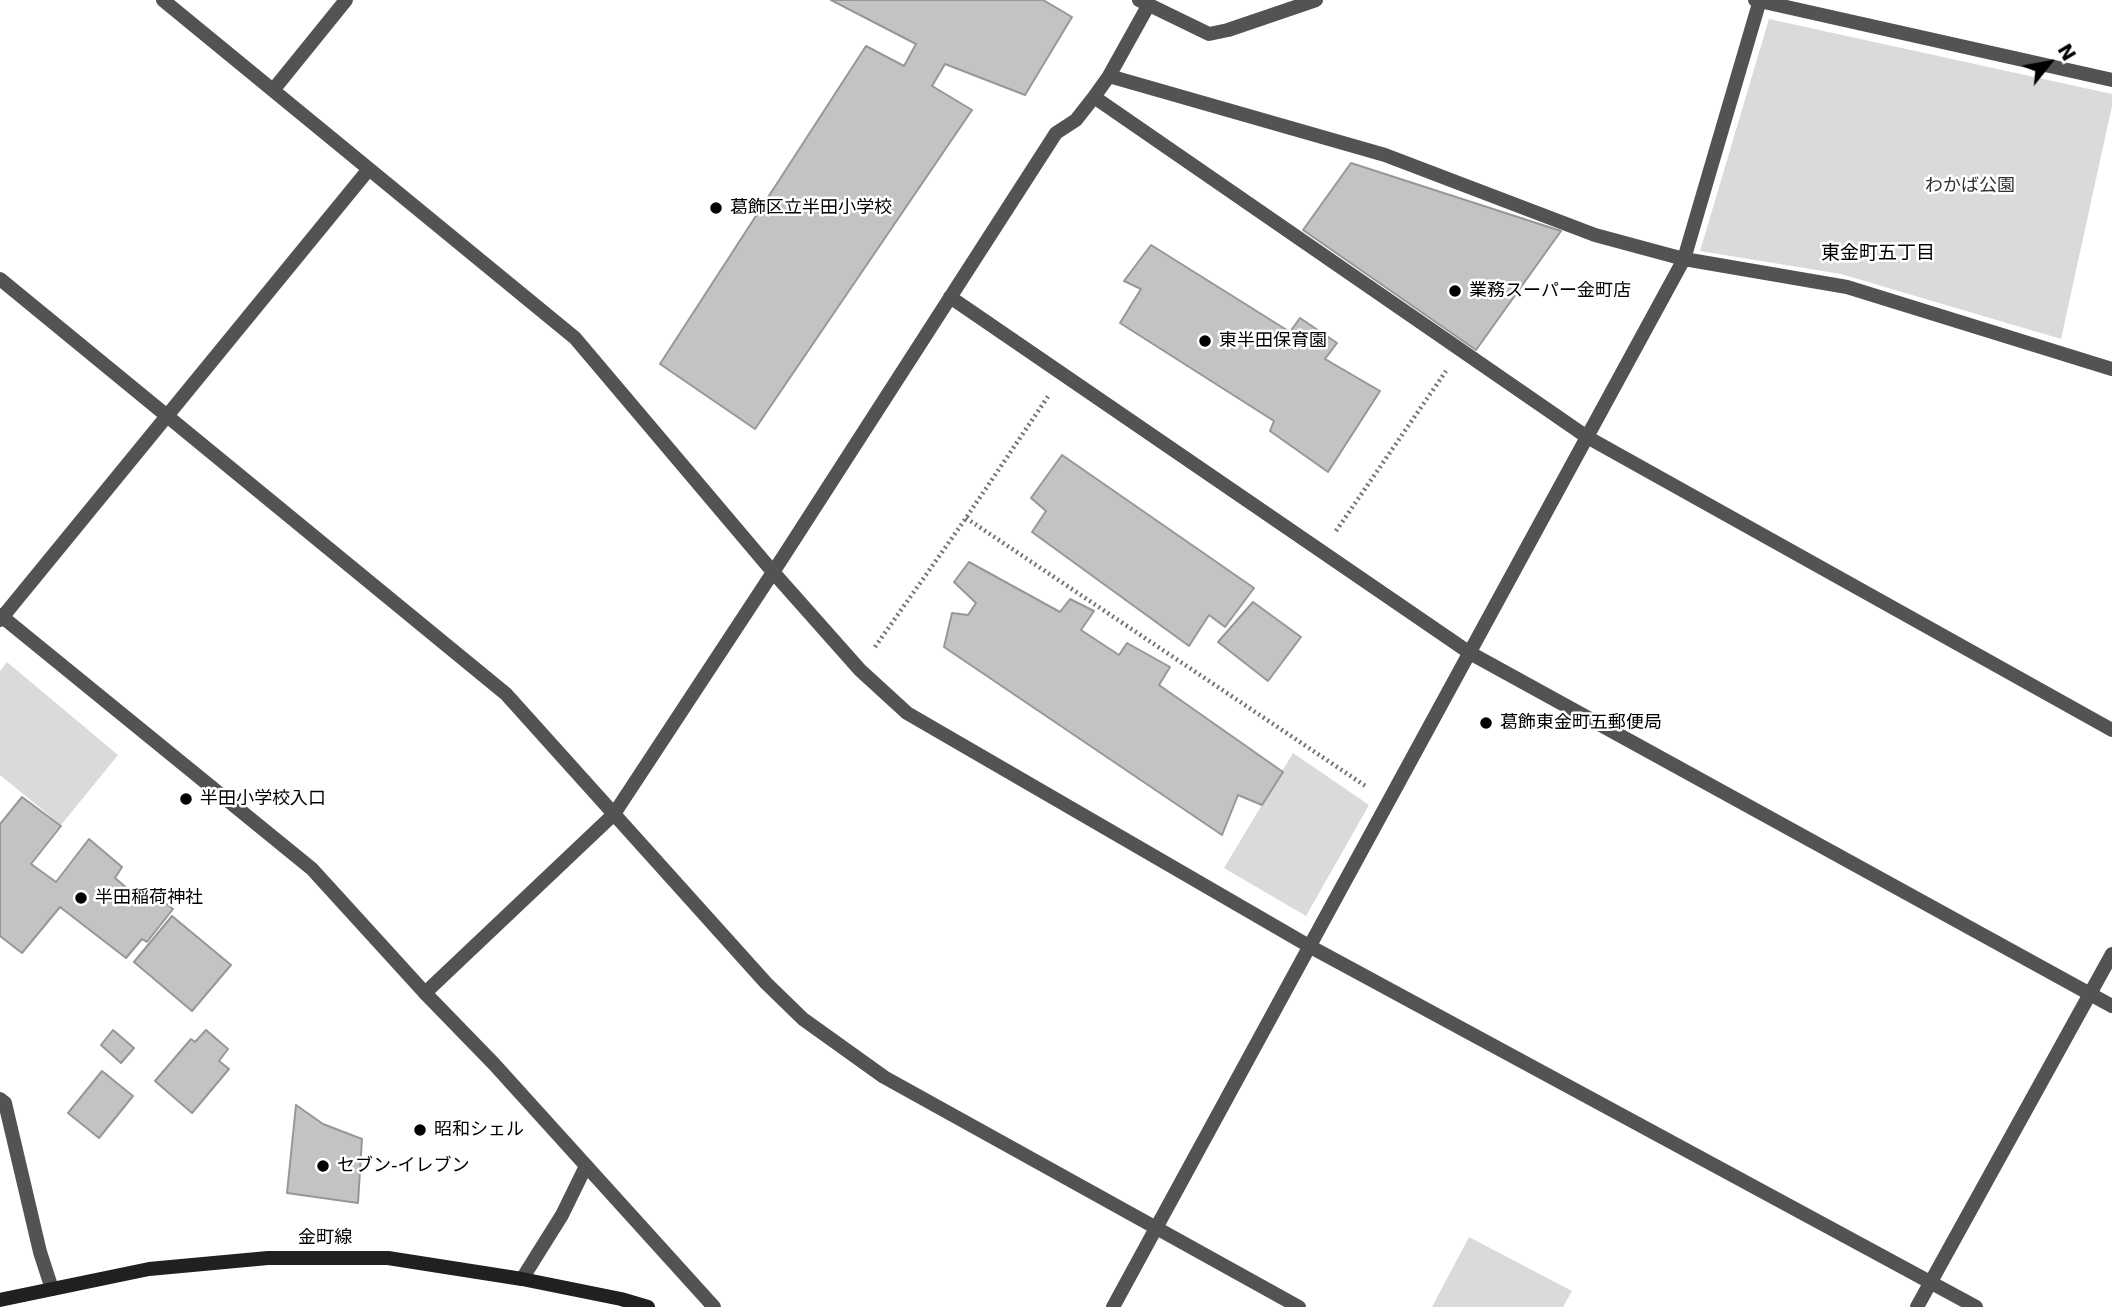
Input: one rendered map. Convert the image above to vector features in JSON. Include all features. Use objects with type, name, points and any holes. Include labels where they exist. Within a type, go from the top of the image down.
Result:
[{"type":"main road","name":"金町線","points":[[0,1300],[149,1269],[268,1258],[388,1258],[522,1279],[648,1307]]},
{"type":"street","points":[[163,0],[575,338],[773,572],[860,670],[907,713],[1309,946],[1976,1307]]},
{"type":"street","points":[[274,89],[346,0]]},
{"type":"street","points":[[425,993],[614,814],[1056,133],[1076,120],[1109,76],[1143,3],[1209,34],[1316,0]]},
{"type":"street","points":[[1113,1307],[1684,259],[1758,0],[2112,80]]},
{"type":"street","points":[[1109,76],[1385,155],[1595,236],[1684,259],[1847,287],[2112,369]]},
{"type":"street","points":[[1094,97],[1587,437],[2112,730]]},
{"type":"street","points":[[369,169],[1,617],[312,869],[494,1064],[714,1307]]},
{"type":"street","points":[[0,279],[506,694],[766,983],[803,1019],[884,1077],[1299,1307]]},
{"type":"street","points":[[950,298],[1470,653],[2112,1006]]},
{"type":"street","points":[[1917,1307],[2112,954]]},
{"type":"street","points":[[0,1099],[5,1103],[40,1252],[52,1290]]},
{"type":"street","points":[[522,1279],[562,1215],[586,1166]]},
{"type":"path","points":[[1322,552],[1461,350]]},
{"type":"path","points":[[860,670],[1063,374]]},
{"type":"path","points":[[966,518],[1389,802]]},
{"type":"green space","name":"わかば公園","points":[[1769,19],[2112,94],[2112,106],[2061,339],[1841,274],[1700,251]]},
{"type":"green space","points":[[7,662],[118,755],[61,825],[0,775],[0,671]]},
{"type":"green space","points":[[1293,753],[1369,805],[1306,916],[1224,868]]},
{"type":"green space","points":[[1469,1237],[1572,1291],[1563,1307],[1432,1307]]},
{"type":"building","points":[[831,0],[1043,0],[1072,17],[1025,95],[945,64],[932,86],[972,110],[755,429],[660,364],[866,46],[904,66],[916,44]]},
{"type":"building","name":"業務スーパー金町店","points":[[1351,163],[1561,231],[1476,350],[1303,230]]},
{"type":"building","points":[[1151,245],[1290,332],[1300,318],[1337,343],[1325,359],[1380,391],[1328,472],[1270,431],[1274,421],[1120,323],[1141,289],[1124,281]]},
{"type":"building","points":[[1062,455],[1254,588],[1225,627],[1209,615],[1189,646],[1032,532],[1046,511],[1031,498]]},
{"type":"building","points":[[969,562],[1060,612],[1070,599],[1094,611],[1081,630],[1119,655],[1127,643],[1170,667],[1159,685],[1283,772],[1262,805],[1238,795],[1222,835],[944,647],[952,613],[968,615],[976,603],[954,582]]},
{"type":"building","points":[[1253,602],[1301,637],[1268,681],[1218,642]]},
{"type":"building","points":[[22,797],[61,826],[31,864],[56,882],[89,839],[122,867],[115,878],[142,901],[151,892],[173,909],[147,942],[142,939],[126,958],[60,907],[22,953],[0,936],[0,824]]},
{"type":"building","points":[[172,916],[231,965],[192,1011],[134,962]]},
{"type":"building","points":[[113,1030],[134,1048],[121,1063],[101,1045]]},
{"type":"building","points":[[206,1030],[228,1049],[219,1061],[229,1069],[192,1113],[155,1081],[191,1039],[195,1042]]},
{"type":"building","points":[[102,1071],[133,1096],[99,1138],[68,1113]]},
{"type":"building","points":[[296,1105],[323,1124],[362,1139],[358,1203],[287,1193]]},
{"type":"place","name":"葛飾区立半田小学校","points":[[716,208]]},
{"type":"place","name":"業務スーパー金町店","points":[[1455,291]]},
{"type":"place","name":"東半田保育園","points":[[1205,341]]},
{"type":"place","name":"葛飾東金町五郵便局","points":[[1486,723]]},
{"type":"place","name":"半田小学校入口","points":[[186,799]]},
{"type":"place","name":"半田稲荷神社","points":[[81,898]]},
{"type":"place","name":"昭和シェル","points":[[420,1130]]},
{"type":"place","name":"セブン-イレブン","points":[[323,1166]]},
{"type":"district","name":"東金町五丁目","points":[[1878,254]]}]
